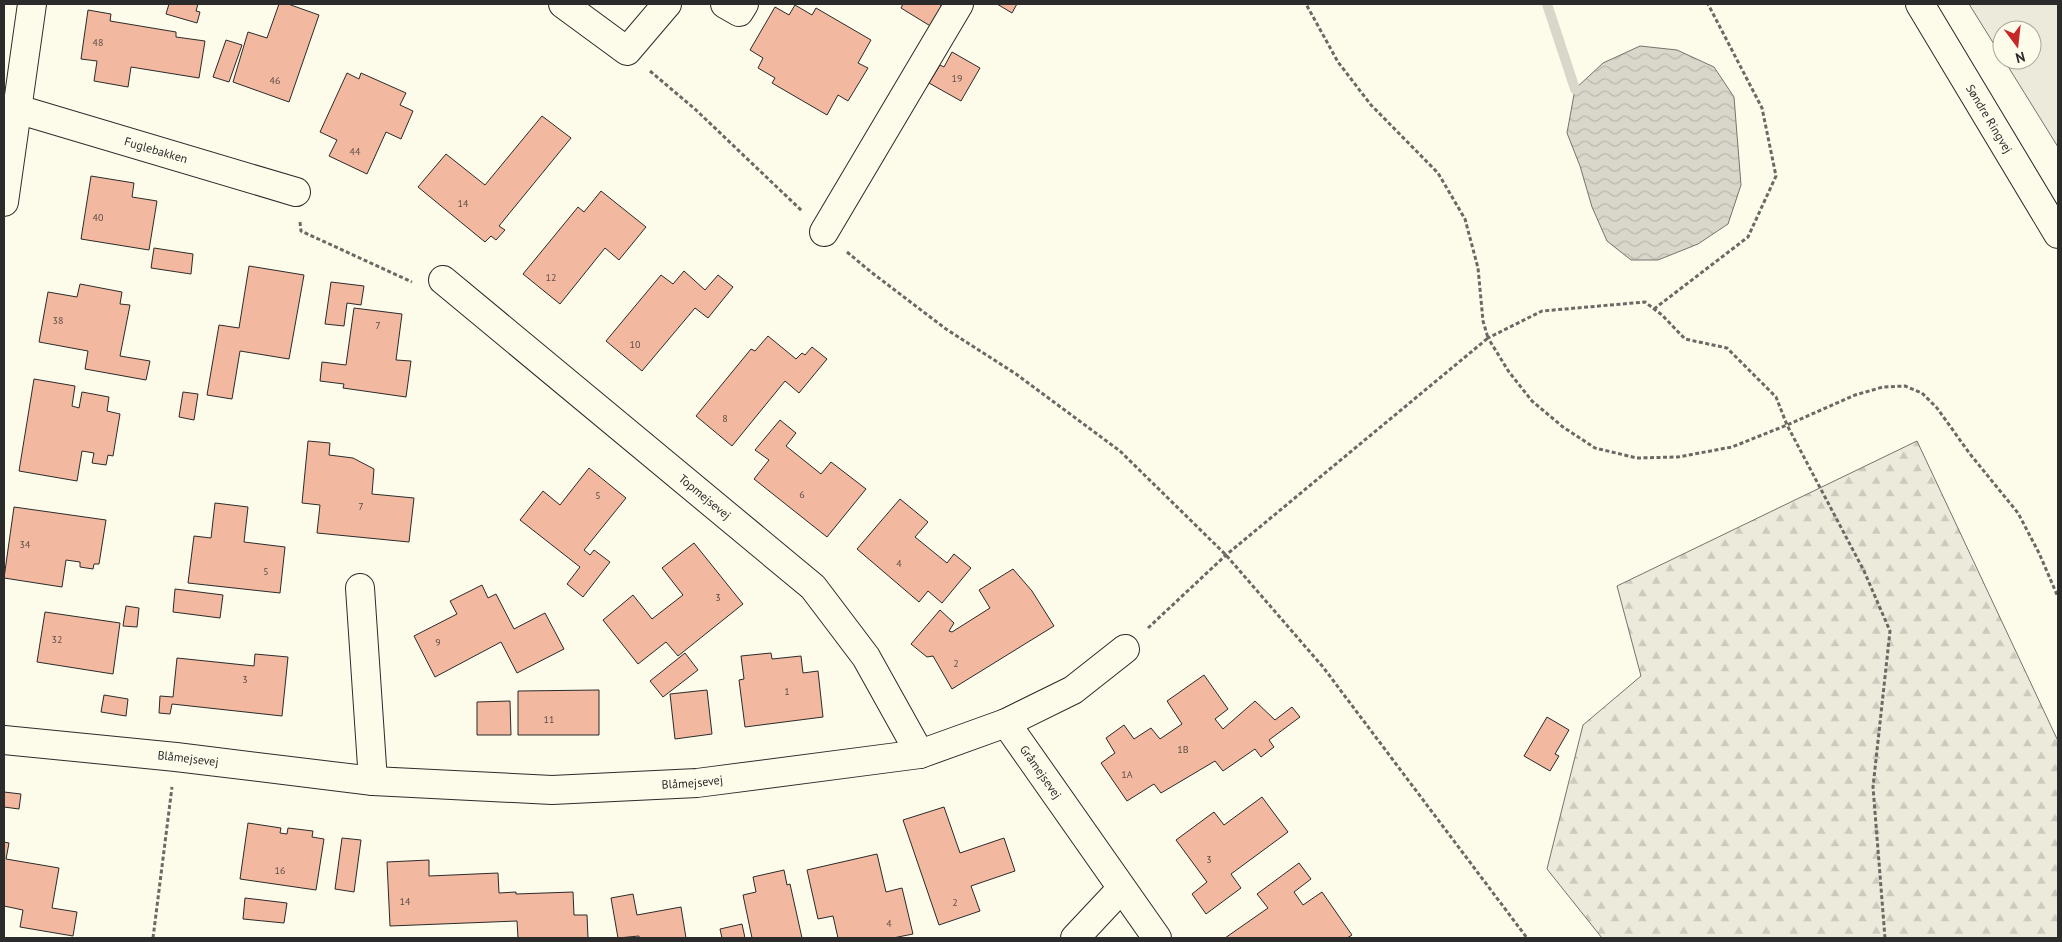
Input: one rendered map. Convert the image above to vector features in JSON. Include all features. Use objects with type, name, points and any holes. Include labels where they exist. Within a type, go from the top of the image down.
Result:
[{"type":"street","points":[[4,202],[13,102],[32,4]]},
{"type":"street","points":[[566,5],[627,51],[667,4]]},
{"type":"street","points":[[725,4],[739,12],[744,4]]},
{"type":"street","points":[[824,232],[959,4]]},
{"type":"street","name":"Søndre Ringvej","points":[[1920,4],[2058,234]]},
{"type":"street","name":"Fuglebakken","points":[[13,102],[296,192]]},
{"type":"street","name":"Topmejsevej","points":[[443,280],[813,587],[866,657],[920,754]]},
{"type":"street","points":[[360,588],[373,782]]},
{"type":"street","points":[[1006,722],[1073,690],[1126,649]]},
{"type":"street","name":"Blåmejsevej","points":[[4,740],[176,757],[373,782],[552,790],[697,783],[920,754],[1006,722]]},
{"type":"street","name":"Gråmejsevej","points":[[1006,722],[1157,938]]},
{"type":"street","points":[[1075,938],[1122,889]]},
{"type":"path","points":[[1306,4],[1338,62],[1371,105],[1438,173],[1465,219],[1478,268],[1483,321],[1488,338],[1509,372],[1532,401],[1563,427],[1595,448],[1637,458],[1678,458],[1732,447],[1855,395],[1882,388],[1905,386],[1922,393],[1937,408],[1970,454],[2018,513],[2039,553],[2058,597]]},
{"type":"path","points":[[1654,309],[1748,237],[1776,176],[1762,108],[1708,4]]},
{"type":"path","points":[[627,51],[696,110],[824,232],[870,272],[946,329],[1016,374],[1120,451],[1226,555],[1323,667],[1526,938]]},
{"type":"path","points":[[296,192],[301,231],[421,286],[443,280]]},
{"type":"path","points":[[1126,649],[1226,555],[1488,338],[1542,311],[1645,302],[1685,338],[1727,348],[1776,397],[1787,425],[1864,571],[1890,631],[1874,787],[1885,938]]},
{"type":"path","points":[[154,938],[176,757]]},
{"type":"green space","points":[[1969,4],[2058,4],[2058,147],[2010,70],[2042,70],[2042,20],[1992,20],[1992,41]]},
{"type":"green space","points":[[1917,441],[2058,741],[2058,938],[1602,938],[1547,869],[1583,725],[1641,676],[1617,586]]},
{"type":"water","points":[[1640,46],[1677,50],[1714,67],[1734,97],[1741,185],[1728,224],[1698,244],[1658,260],[1631,260],[1607,241],[1592,207],[1580,166],[1567,133],[1575,89],[1603,63]]},
{"type":"building","points":[[169,4],[198,4],[196,11],[200,12],[197,23],[166,14]]},
{"type":"building","points":[[279,4],[288,4],[319,15],[289,102],[233,82],[248,32],[267,38]]},
{"type":"building","points":[[903,4],[939,4],[945,8],[932,27],[901,8]]},
{"type":"building","points":[[997,4],[1017,4],[1012,13]]},
{"type":"building","points":[[795,5],[812,15],[816,8],[871,40],[858,63],[868,68],[848,101],[838,95],[827,115],[772,83],[775,78],[758,68],[763,58],[750,50],[775,7],[789,15]]},
{"type":"building","points":[[88,10],[111,14],[110,21],[176,32],[176,37],[205,41],[199,78],[131,67],[128,87],[94,81],[97,61],[81,59]]},
{"type":"building","points":[[226,40],[242,45],[229,82],[213,77]]},
{"type":"building","points":[[952,52],[980,68],[961,101],[929,83],[940,65],[944,67]]},
{"type":"building","points":[[347,73],[359,79],[361,73],[406,93],[400,105],[413,111],[401,139],[386,132],[367,174],[329,156],[337,140],[320,132]]},
{"type":"building","points":[[542,116],[571,138],[499,226],[505,230],[496,240],[491,236],[485,242],[418,187],[446,154],[485,185]]},
{"type":"building","points":[[91,176],[134,183],[132,197],[157,201],[149,250],[81,239]]},
{"type":"building","points":[[601,191],[646,227],[619,260],[605,248],[560,304],[523,274],[578,207],[584,212]]},
{"type":"building","points":[[154,248],[193,254],[191,274],[151,268]]},
{"type":"building","points":[[249,266],[304,275],[289,359],[240,351],[232,399],[207,395],[219,325],[239,328]]},
{"type":"building","points":[[684,271],[705,290],[718,275],[733,287],[708,318],[695,308],[642,371],[606,341],[661,275],[673,284]]},
{"type":"building","points":[[331,282],[364,286],[361,305],[347,303],[344,326],[325,324]]},
{"type":"building","points":[[80,284],[122,292],[120,304],[130,305],[120,356],[150,361],[146,380],[85,369],[88,351],[39,342],[48,292],[77,297]]},
{"type":"building","points":[[354,308],[402,314],[396,360],[411,361],[406,397],[343,388],[344,384],[320,381],[322,362],[346,365]]},
{"type":"building","points":[[768,336],[796,359],[802,353],[805,355],[812,347],[827,359],[799,393],[785,381],[732,446],[696,416],[751,349],[755,351]]},
{"type":"building","points":[[34,379],[75,386],[72,406],[79,408],[82,392],[109,397],[107,411],[120,414],[113,456],[108,455],[106,465],[92,463],[94,453],[82,451],[77,481],[19,471]]},
{"type":"building","points":[[183,392],[198,394],[194,420],[179,417]]},
{"type":"building","points":[[780,420],[796,433],[786,446],[821,474],[831,462],[866,489],[827,537],[754,479],[769,460],[755,450]]},
{"type":"building","points":[[308,441],[330,443],[329,455],[353,458],[374,469],[372,494],[414,498],[409,542],[317,533],[320,505],[302,503]]},
{"type":"building","points":[[589,468],[626,498],[584,550],[590,555],[594,550],[610,562],[583,597],[567,584],[580,567],[520,520],[543,491],[560,505]]},
{"type":"building","points":[[900,499],[928,522],[915,537],[947,563],[954,554],[971,568],[942,603],[928,591],[919,602],[857,549]]},
{"type":"building","points":[[215,503],[248,507],[244,542],[285,547],[280,593],[188,583],[194,536],[211,538]]},
{"type":"building","points":[[14,507],[106,520],[99,564],[94,564],[93,569],[80,567],[80,562],[66,560],[62,587],[4,578]]},
{"type":"building","points":[[694,543],[743,604],[678,656],[666,642],[638,664],[603,620],[633,595],[652,619],[683,595],[662,568]]},
{"type":"building","points":[[1013,569],[1032,591],[1054,626],[952,689],[933,656],[927,657],[911,644],[940,610],[954,623],[949,631],[952,632],[990,608],[979,590]]},
{"type":"building","points":[[482,585],[488,598],[496,594],[514,629],[545,613],[564,649],[517,673],[501,642],[435,677],[414,636],[457,614],[450,601]]},
{"type":"building","points":[[175,589],[223,595],[220,618],[173,612]]},
{"type":"building","points":[[126,606],[139,608],[137,627],[123,626]]},
{"type":"building","points":[[45,612],[120,623],[113,674],[37,662]]},
{"type":"building","points":[[685,653],[698,670],[663,697],[650,681]]},
{"type":"building","points":[[771,653],[772,659],[801,656],[803,673],[818,671],[823,717],[745,727],[739,680],[744,679],[741,656]]},
{"type":"building","points":[[255,654],[288,657],[282,716],[172,704],[170,714],[159,713],[160,696],[173,697],[177,658],[254,666]]},
{"type":"building","points":[[1204,675],[1228,709],[1215,719],[1223,729],[1255,701],[1275,720],[1292,707],[1300,717],[1269,740],[1274,747],[1261,757],[1255,749],[1223,771],[1215,761],[1161,793],[1154,784],[1127,801],[1101,763],[1115,753],[1106,738],[1124,725],[1134,739],[1151,728],[1160,739],[1182,724],[1167,701]]},
{"type":"building","points":[[599,690],[599,735],[518,735],[518,691]]},
{"type":"building","points":[[707,690],[712,734],[675,739],[670,694]]},
{"type":"building","points":[[104,695],[128,699],[126,716],[101,712]]},
{"type":"building","points":[[510,701],[511,735],[477,735],[477,702]]},
{"type":"building","points":[[1547,717],[1569,730],[1555,754],[1559,756],[1550,771],[1524,756]]},
{"type":"building","points":[[4,792],[21,794],[19,809],[4,807]]},
{"type":"building","points":[[1262,797],[1288,832],[1231,874],[1241,888],[1206,914],[1192,894],[1207,882],[1176,840],[1214,812],[1224,825]]},
{"type":"building","points":[[944,807],[960,853],[1004,838],[1015,871],[971,886],[980,911],[939,925],[903,820]]},
{"type":"building","points":[[248,823],[281,828],[280,833],[287,834],[288,828],[313,831],[312,837],[324,839],[316,890],[240,879]]},
{"type":"building","points":[[342,838],[361,840],[354,892],[335,889]]},
{"type":"building","points":[[4,842],[9,843],[6,859],[59,868],[52,908],[77,912],[73,936],[20,927],[23,910],[4,906]]},
{"type":"building","points":[[877,854],[886,892],[902,888],[913,934],[893,938],[838,938],[833,916],[818,919],[807,870]]},
{"type":"building","points":[[429,860],[429,876],[498,873],[499,893],[573,892],[574,915],[587,915],[588,938],[518,938],[517,921],[390,926],[387,862]]},
{"type":"building","points":[[1299,863],[1311,879],[1294,892],[1303,905],[1322,892],[1352,935],[1347,938],[1225,938],[1268,908],[1257,894]]},
{"type":"building","points":[[784,870],[787,885],[790,884],[802,938],[752,938],[743,895],[756,892],[753,877]]},
{"type":"building","points":[[633,894],[637,915],[681,907],[686,938],[639,938],[639,936],[618,938],[611,898]]},
{"type":"building","points":[[245,898],[287,903],[284,923],[243,919]]},
{"type":"building","points":[[742,924],[745,938],[722,938],[720,929]]},
{"type":"waterway","points":[[1547,4],[1575,89]]}]
